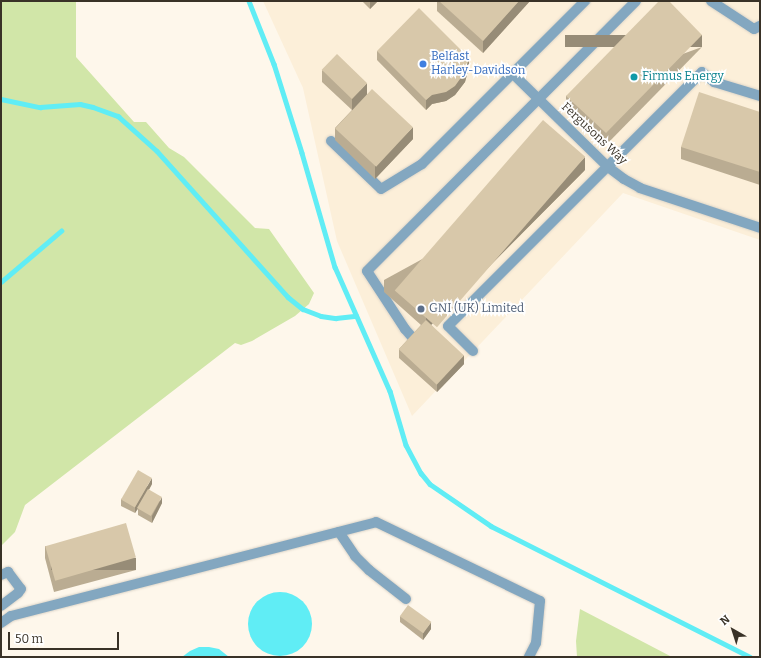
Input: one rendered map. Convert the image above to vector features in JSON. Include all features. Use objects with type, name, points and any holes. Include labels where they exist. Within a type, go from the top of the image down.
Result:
[{"type":"street","points":[[331,141],[381,189],[422,164],[585,1]]},
{"type":"street","points":[[412,337],[405,329],[367,271],[636,1]]},
{"type":"street","points":[[711,1],[754,29],[760,26]]},
{"type":"street","points":[[473,351],[448,326],[702,72],[714,82],[760,96]]},
{"type":"street","name":"Fergusons Way","points":[[512,73],[608,167],[624,179],[640,188],[760,228]]},
{"type":"street","points":[[1,623],[11,616],[376,522],[540,601],[536,643],[529,657]]},
{"type":"street","points":[[339,532],[355,556],[369,570],[406,599]]},
{"type":"street","points":[[1,575],[8,572],[21,589],[1,606]]},
{"type":"shaded area","points":[[263,1],[760,1],[760,240],[623,193],[412,416],[337,241],[303,88]]},
{"type":"green space","points":[[1,1],[76,1],[76,57],[134,122],[146,122],[169,148],[184,157],[255,228],[269,229],[314,293],[309,304],[295,316],[252,341],[241,345],[235,343],[25,505],[15,532],[1,546]]},
{"type":"green space","points":[[580,609],[672,657],[577,657],[576,641]]},
{"type":"water","points":[[280,592],[292,594],[303,601],[310,612],[312,624],[310,636],[303,647],[292,654],[280,656],[268,654],[257,647],[250,636],[248,624],[250,612],[257,601],[268,594]]},
{"type":"water","points":[[199,647],[219,649],[229,657],[182,657]]},
{"type":"building","points":[[439,1],[519,1],[483,41]]},
{"type":"building","name":"Firmus Energy","points":[[659,1],[669,1],[702,35],[606,133],[566,96]]},
{"type":"building","name":"Belfast Harley-Davidson","points":[[419,8],[469,58],[465,72],[455,86],[446,92],[432,95],[426,100],[377,51]]},
{"type":"building","points":[[337,54],[367,83],[352,99],[322,70]]},
{"type":"building","points":[[372,89],[413,127],[376,167],[335,128]]},
{"type":"building","points":[[699,92],[760,112],[760,172],[681,147]]},
{"type":"building","points":[[543,120],[585,157],[437,327],[395,291]]},
{"type":"building","points":[[426,320],[464,355],[437,385],[399,349]]},
{"type":"building","points":[[138,470],[152,478],[135,507],[121,499]]},
{"type":"building","points":[[148,489],[162,497],[151,516],[137,508]]},
{"type":"building","points":[[126,523],[136,558],[55,581],[45,546]]},
{"type":"building","points":[[408,605],[431,622],[423,633],[400,616]]},
{"type":"waterway","points":[[249,1],[274,64],[302,153],[335,267],[390,391],[406,445],[421,473],[430,484],[491,526],[750,657]]},
{"type":"waterway","points":[[1,99],[40,107],[80,104],[118,116],[157,151],[288,297],[303,309],[321,316],[336,318],[356,316]]},
{"type":"waterway","points":[[1,282],[61,231]]},
{"type":"place","name":"Belfast Harley-Davidson","points":[[423,64]]},
{"type":"place","name":"Firmus Energy","points":[[634,77]]},
{"type":"place","name":"GNI (UK) Limited","points":[[421,309]]}]
